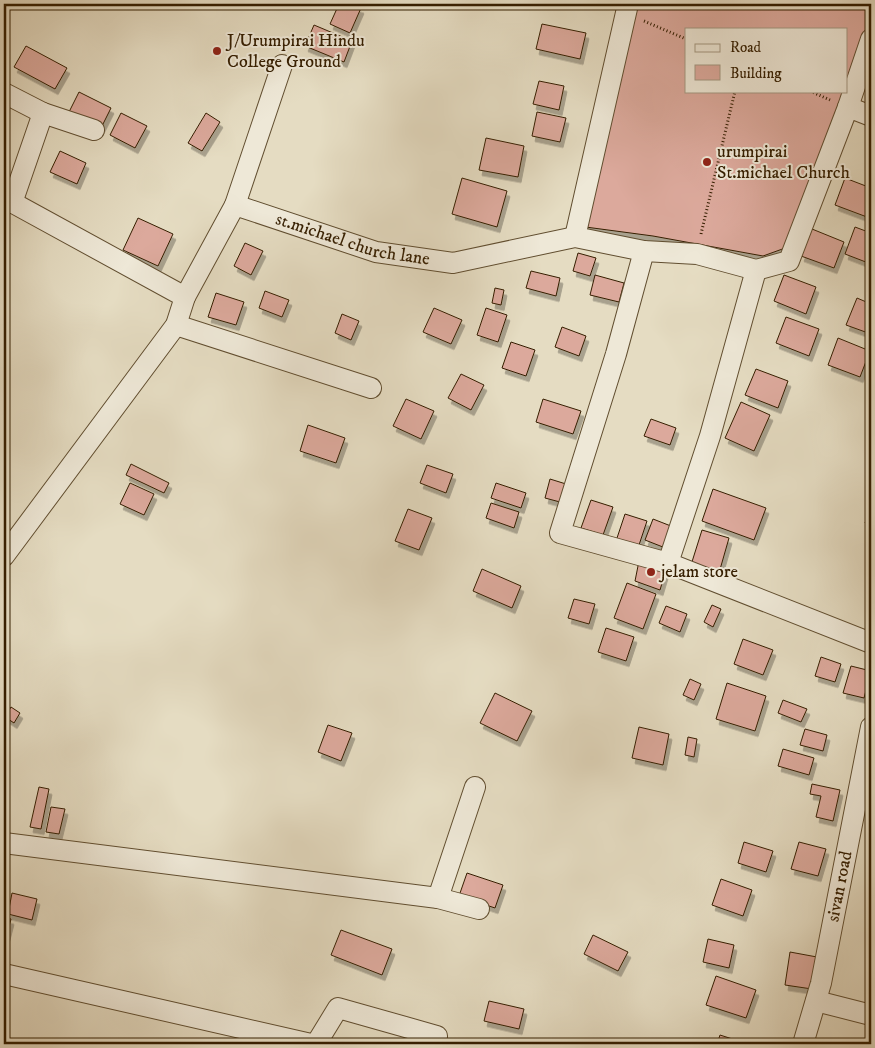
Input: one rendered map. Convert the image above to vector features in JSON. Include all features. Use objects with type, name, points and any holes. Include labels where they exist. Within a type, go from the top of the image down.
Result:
[{"type":"street","points":[[575,237],[628,9]]},
{"type":"street","points":[[668,563],[710,436],[756,270],[788,261],[848,107],[871,38]]},
{"type":"street","points":[[4,556],[176,325],[185,297],[235,205],[282,65]]},
{"type":"street","points":[[4,93],[44,113],[94,130]]},
{"type":"street","points":[[848,107],[871,116]]},
{"type":"street","points":[[44,113],[8,200],[185,297]]},
{"type":"street","name":"st.michael church lane","points":[[235,205],[376,252],[453,263],[575,237],[644,251],[697,254],[756,270]]},
{"type":"street","points":[[644,251],[616,354],[560,533],[668,563],[871,643]]},
{"type":"street","points":[[176,325],[371,388]]},
{"type":"street","name":"sivan road","points":[[803,1044],[821,983],[871,727]]},
{"type":"street","points":[[438,898],[475,787]]},
{"type":"street","points":[[4,842],[438,898],[479,909]]},
{"type":"street","points":[[4,974],[311,1044]]},
{"type":"street","points":[[816,1001],[871,1015]]},
{"type":"street","points":[[316,1044],[338,1008],[437,1036]]},
{"type":"path","points":[[628,9],[685,38]]},
{"type":"path","points":[[697,254],[735,92]]},
{"type":"building","points":[[339,4],[350,4],[361,8],[350,33],[330,24]]},
{"type":"building","name":"urumpirai St.michael Church","points":[[629,4],[871,4],[871,18],[848,91],[848,28],[685,28],[685,92],[848,92],[788,247],[763,256],[653,236],[578,226]]},
{"type":"building","points":[[542,24],[586,33],[580,59],[536,49]]},
{"type":"building","points":[[314,25],[352,41],[344,62],[305,46]]},
{"type":"building","points":[[26,46],[67,68],[55,89],[14,67]]},
{"type":"building","points":[[539,81],[564,86],[559,110],[533,104]]},
{"type":"building","points":[[79,92],[111,108],[100,130],[68,114]]},
{"type":"building","points":[[537,112],[566,118],[560,142],[532,136]]},
{"type":"building","points":[[121,113],[147,126],[135,148],[110,135]]},
{"type":"building","points":[[206,113],[220,122],[202,151],[188,143]]},
{"type":"building","points":[[486,138],[524,146],[518,177],[479,170]]},
{"type":"building","points":[[60,151],[86,163],[77,184],[50,172]]},
{"type":"building","points":[[462,178],[507,191],[497,227],[452,214]]},
{"type":"building","points":[[845,178],[871,188],[871,207],[867,217],[835,205]]},
{"type":"building","points":[[138,218],[173,234],[158,266],[123,250]]},
{"type":"building","points":[[855,227],[871,233],[871,264],[845,254]]},
{"type":"building","points":[[812,229],[844,242],[834,268],[801,256]]},
{"type":"building","points":[[245,243],[263,251],[251,275],[234,266]]},
{"type":"building","points":[[578,253],[596,258],[590,276],[573,271]]},
{"type":"building","points":[[531,271],[560,278],[556,296],[526,288]]},
{"type":"building","points":[[595,275],[624,283],[619,302],[590,295]]},
{"type":"building","points":[[784,275],[816,287],[806,314],[774,301]]},
{"type":"building","points":[[495,288],[504,290],[501,305],[492,303]]},
{"type":"building","points":[[265,291],[289,300],[282,317],[259,308]]},
{"type":"building","points":[[216,293],[244,302],[236,325],[208,317]]},
{"type":"building","points":[[857,298],[871,304],[871,334],[846,325]]},
{"type":"building","points":[[434,308],[462,320],[451,344],[423,332]]},
{"type":"building","points":[[486,308],[507,315],[498,342],[477,335]]},
{"type":"building","points":[[342,314],[359,321],[351,340],[335,333]]},
{"type":"building","points":[[786,317],[819,329],[809,356],[776,343]]},
{"type":"building","points":[[562,327],[586,336],[579,356],[555,347]]},
{"type":"building","points":[[838,338],[870,351],[860,377],[828,365]]},
{"type":"building","points":[[511,342],[535,350],[526,376],[502,368]]},
{"type":"building","points":[[756,369],[788,381],[778,408],[745,395]]},
{"type":"building","points":[[461,374],[484,385],[471,410],[448,398]]},
{"type":"building","points":[[406,399],[434,411],[421,439],[393,426]]},
{"type":"building","points":[[543,399],[581,411],[573,434],[536,422]]},
{"type":"building","points":[[741,402],[770,415],[754,451],[725,438]]},
{"type":"building","points":[[651,419],[676,428],[670,445],[644,436]]},
{"type":"building","points":[[308,425],[345,438],[336,463],[300,451]]},
{"type":"building","points":[[131,464],[169,483],[164,493],[126,475]]},
{"type":"building","points":[[427,465],[453,474],[446,493],[420,483]]},
{"type":"building","points":[[550,479],[566,484],[560,502],[545,498]]},
{"type":"building","points":[[130,483],[154,494],[144,515],[120,504]]},
{"type":"building","points":[[496,483],[526,493],[521,508],[491,498]]},
{"type":"building","points":[[713,489],[766,508],[754,540],[702,521]]},
{"type":"building","points":[[591,500],[613,507],[603,535],[581,528]]},
{"type":"building","points":[[491,503],[519,512],[514,528],[486,518]]},
{"type":"building","points":[[871,508],[871,526],[865,523]]},
{"type":"building","points":[[408,509],[432,518],[419,550],[395,541]]},
{"type":"building","points":[[625,514],[647,521],[637,551],[615,544]]},
{"type":"building","points":[[653,519],[676,528],[668,549],[645,540]]},
{"type":"building","points":[[702,530],[729,538],[719,573],[691,565]]},
{"type":"building","name":"jelam store","points":[[640,556],[668,563],[660,590],[635,581]]},
{"type":"building","points":[[482,569],[521,586],[512,608],[473,591]]},
{"type":"building","points":[[627,583],[656,594],[643,629],[614,618]]},
{"type":"building","points":[[574,599],[595,604],[589,624],[568,618]]},
{"type":"building","points":[[712,605],[721,609],[713,627],[704,622]]},
{"type":"building","points":[[666,606],[687,614],[680,632],[659,623]]},
{"type":"building","points":[[606,628],[634,637],[626,661],[598,652]]},
{"type":"building","points":[[743,639],[773,650],[763,675],[734,664]]},
{"type":"building","points":[[821,657],[841,664],[835,682],[815,676]]},
{"type":"building","points":[[851,666],[871,671],[864,698],[843,693]]},
{"type":"building","points":[[690,679],[701,684],[694,700],[683,695]]},
{"type":"building","points":[[727,683],[766,696],[755,731],[716,719]]},
{"type":"building","points":[[495,693],[532,711],[517,741],[480,723]]},
{"type":"building","points":[[783,700],[807,709],[801,722],[778,713]]},
{"type":"building","points":[[11,707],[20,713],[14,723],[5,717]]},
{"type":"building","points":[[328,725],[352,733],[341,761],[318,752]]},
{"type":"building","points":[[639,727],[669,734],[663,765],[632,758]]},
{"type":"building","points":[[805,729],[827,735],[823,751],[800,745]]},
{"type":"building","points":[[688,737],[697,739],[694,757],[685,755]]},
{"type":"building","points":[[783,749],[814,758],[809,775],[778,766]]},
{"type":"building","points":[[812,784],[840,790],[833,821],[816,817],[821,796],[810,794]]},
{"type":"building","points":[[39,787],[49,789],[41,829],[30,827]]},
{"type":"building","points":[[51,807],[65,809],[59,834],[46,832]]},
{"type":"building","points":[[744,842],[773,851],[766,872],[738,863]]},
{"type":"building","points":[[799,842],[826,849],[818,876],[791,869]]},
{"type":"building","points":[[467,873],[503,885],[495,908],[459,896]]},
{"type":"building","points":[[721,879],[752,890],[743,916],[712,905]]},
{"type":"building","points":[[12,893],[37,899],[32,920],[8,914]]},
{"type":"building","points":[[4,917],[11,919],[4,946]]},
{"type":"building","points":[[341,930],[392,949],[382,975],[331,955]]},
{"type":"building","points":[[593,935],[628,952],[618,971],[584,954]]},
{"type":"building","points":[[708,939],[734,945],[729,968],[703,962]]},
{"type":"building","points":[[790,952],[817,957],[812,989],[785,985]]},
{"type":"building","points":[[716,976],[756,990],[746,1018],[706,1005]]},
{"type":"building","points":[[489,1001],[524,1009],[519,1029],[484,1021]]},
{"type":"building","points":[[720,1035],[748,1044],[717,1044]]},
{"type":"place","name":"J/Urumpirai Hindu College Ground","points":[[217,51]]},
{"type":"place","name":"urumpirai St.michael Church","points":[[707,162]]},
{"type":"place","name":"jelam store","points":[[651,572]]}]
